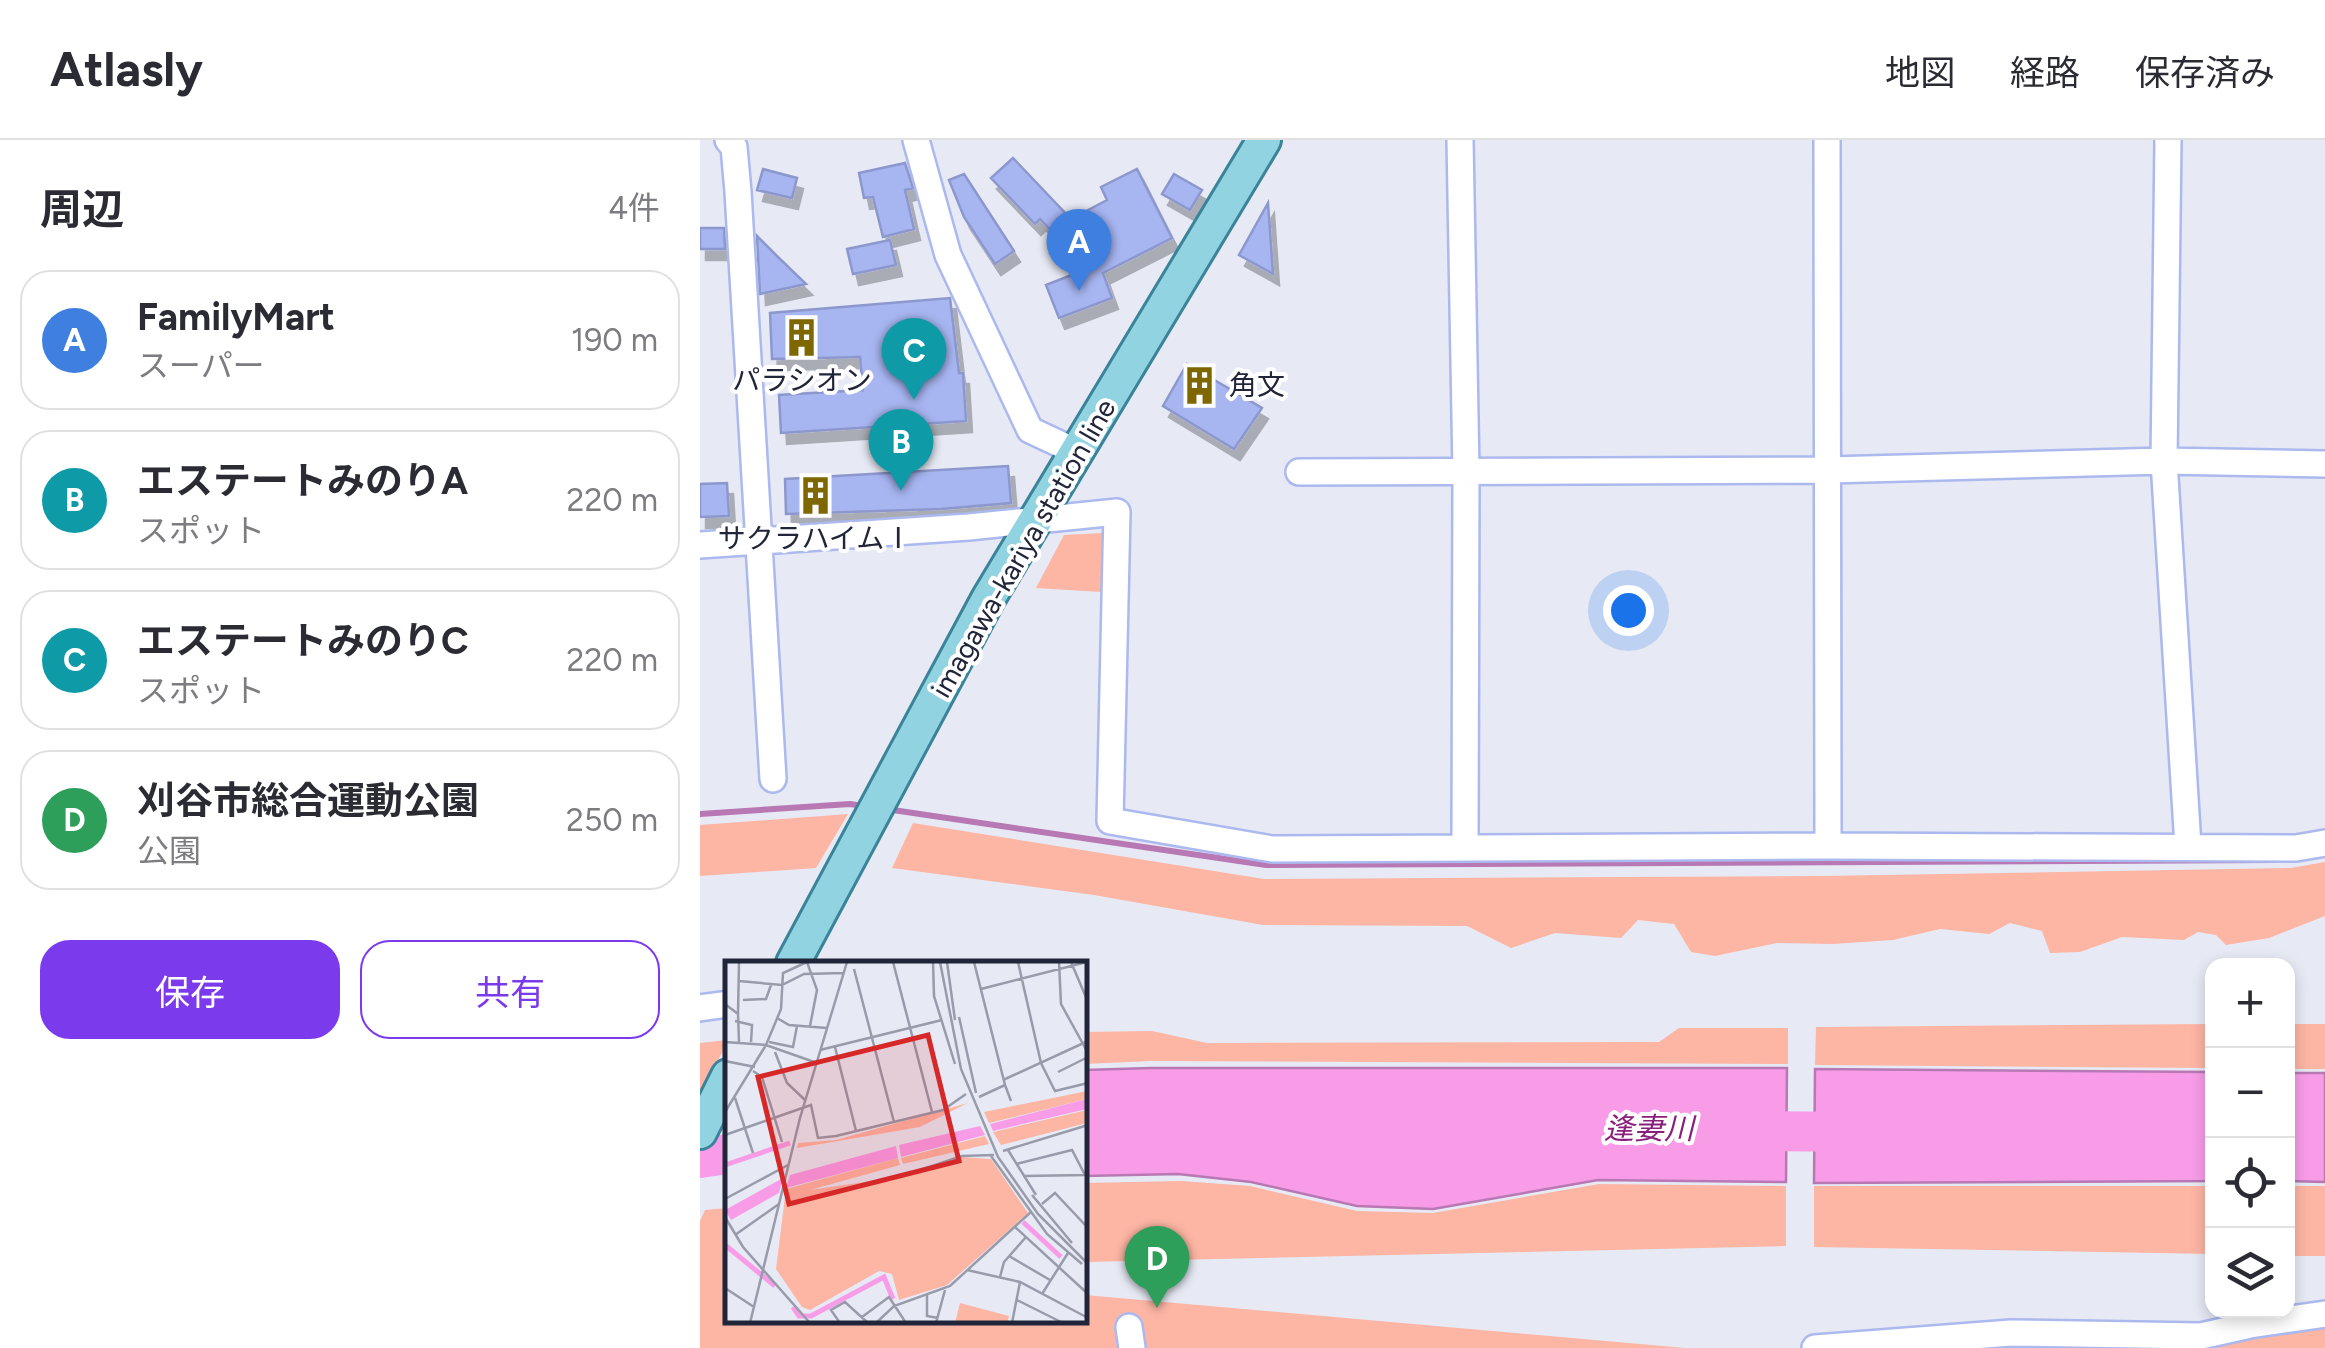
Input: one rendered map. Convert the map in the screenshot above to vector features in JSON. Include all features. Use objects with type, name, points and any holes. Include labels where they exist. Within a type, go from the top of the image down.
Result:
[{"type":"main road","name":"imagawa-kariya station line","points":[[794,961],[988,599],[1264,140]]},
{"type":"main road","points":[[700,1132],[725,1081]]},
{"type":"street","points":[[728,140],[734,148],[738,192],[773,778]]},
{"type":"street","points":[[916,140],[948,256],[1030,430],[1076,452]]},
{"type":"street","points":[[1460,140],[1466,472],[1465,846]]},
{"type":"street","points":[[1827,140],[1828,846]]},
{"type":"street","points":[[2168,140],[2164,461],[2188,846]]},
{"type":"street","points":[[1300,472],[1829,470],[2164,461],[2325,464]]},
{"type":"street","points":[[700,546],[1117,512],[1110,821],[1272,848],[2296,848],[2325,842]]},
{"type":"street","points":[[700,1008],[725,1004]]},
{"type":"street","points":[[1815,1348],[2012,1333],[2253,1336],[2325,1314]]},
{"type":"shaded area","points":[[1103,533],[1101,592],[1036,588],[1064,535]]},
{"type":"shaded area","points":[[848,814],[816,868],[700,876],[700,825]]},
{"type":"shaded area","points":[[913,823],[1264,879],[1822,876],[2291,868],[2325,862],[2325,916],[2269,938],[2226,945],[2216,935],[2198,932],[2184,940],[2122,937],[2080,952],[2050,953],[2042,931],[2010,923],[1989,934],[1940,929],[1893,940],[1777,943],[1715,956],[1691,952],[1674,924],[1638,920],[1621,938],[1555,933],[1511,948],[1467,926],[1263,925],[1094,895],[892,868]]},
{"type":"shaded area","points":[[2205,1024],[2205,1068],[1815,1065],[1816,1027]]},
{"type":"shaded area","points":[[2295,1024],[2325,1024],[2325,1069],[2295,1069]]},
{"type":"shaded area","points":[[1679,1028],[1788,1028],[1788,1064],[1088,1064],[1088,1032],[1152,1031],[1207,1043],[1659,1042]]},
{"type":"shaded area","points":[[725,1040],[725,1048],[700,1092],[700,1043]]},
{"type":"shaded area","points":[[1181,1181],[1250,1186],[1357,1211],[1433,1213],[1599,1184],[1786,1186],[1786,1246],[1088,1262],[1088,1183]]},
{"type":"shaded area","points":[[1814,1186],[2205,1186],[2205,1254],[1814,1247]]},
{"type":"shaded area","points":[[2295,1186],[2325,1186],[2325,1256],[2295,1256]]},
{"type":"shaded area","points":[[725,1208],[725,1323],[1088,1323],[1088,1295],[1685,1348],[700,1348],[700,1221],[705,1210]]},
{"type":"shaded area","points":[[2325,1321],[2325,1348],[1929,1348]]},
{"type":"water","points":[[1787,1068],[1786,1182],[1598,1180],[1433,1209],[1357,1206],[1251,1182],[1178,1174],[1088,1176],[1088,1070]]},
{"type":"water","points":[[1815,1069],[2205,1072],[2205,1181],[1814,1183]]},
{"type":"water","points":[[2295,1073],[2325,1073],[2325,1182],[2295,1181]]},
{"type":"building","points":[[1013,158],[1071,219],[1107,200],[1101,187],[1137,169],[1172,238],[1103,273],[1112,298],[1059,318],[1046,285],[1087,269],[1040,219],[1035,224],[991,178]]},
{"type":"building","points":[[905,163],[913,188],[905,190],[914,229],[883,237],[873,197],[864,198],[859,173]]},
{"type":"building","points":[[763,169],[797,178],[792,198],[757,190]]},
{"type":"building","points":[[964,174],[1014,251],[995,264],[964,217],[949,180]]},
{"type":"building","points":[[1174,174],[1202,190],[1190,210],[1162,194]]},
{"type":"building","points":[[1268,203],[1273,274],[1239,255]]},
{"type":"building","points":[[700,228],[724,228],[725,249],[700,249]]},
{"type":"building","points":[[757,236],[779,258],[806,284],[760,294]]},
{"type":"building","points":[[890,240],[896,265],[853,274],[847,249]]},
{"type":"building","points":[[950,298],[959,373],[963,373],[966,421],[781,433],[779,395],[863,390],[860,357],[772,359],[770,313]]},
{"type":"building","name":"角文","points":[[1187,364],[1262,408],[1234,449],[1163,406]]},
{"type":"building","points":[[1008,466],[1011,503],[786,514],[785,479]]},
{"type":"building","points":[[727,483],[729,516],[700,517],[700,484]]},
{"type":"waterway","points":[[700,814],[864,806]]},
{"type":"waterway","points":[[886,809],[1266,865],[2274,860]]},
{"type":"waterway","name":"逢妻川","points":[[1732,1131],[1869,1132]]},
{"type":"waterway","name":"逢妻川","points":[[700,1158],[725,1154]]},
{"type":"place","name":"FamilyMart","points":[[1079,291]]},
{"type":"place","name":"パラシオン","points":[[802,338]]},
{"type":"place","name":"角文","points":[[1199,385]]},
{"type":"place","name":"エステートみのりC","points":[[914,400]]},
{"type":"place","name":"エステートみのりA","points":[[901,491]]},
{"type":"place","name":"サクラハイムⅠ","points":[[815,495]]},
{"type":"place","name":"刈谷市総合運動公園","points":[[1157,1308]]}]
